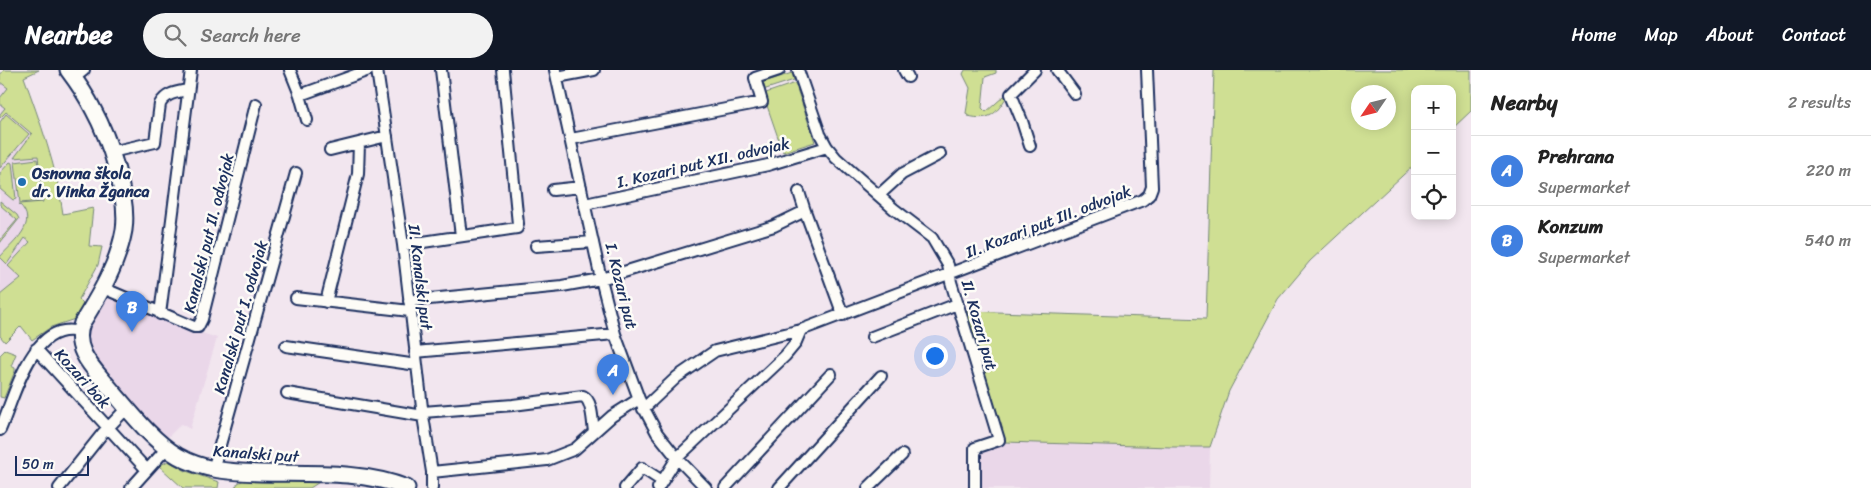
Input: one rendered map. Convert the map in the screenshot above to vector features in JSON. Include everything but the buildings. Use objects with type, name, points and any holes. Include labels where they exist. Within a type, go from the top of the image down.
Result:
[{"type":"street","points":[[160,314],[191,70]]},
{"type":"street","points":[[290,70],[307,120]]},
{"type":"street","name":"II. Kanalski put","points":[[378,70],[403,245],[415,352],[432,472],[432,488]]},
{"type":"street","points":[[441,70],[461,236]]},
{"type":"street","points":[[403,245],[517,228],[503,70]]},
{"type":"street","points":[[556,73],[594,70]]},
{"type":"street","points":[[570,139],[762,102],[755,78],[779,70]]},
{"type":"street","points":[[798,70],[820,134],[836,158],[932,238],[948,265],[950,275]]},
{"type":"street","points":[[1030,146],[1011,94],[1035,70]]},
{"type":"street","points":[[1057,70],[1075,94]]},
{"type":"street","name":"II. Kozari put III. odvojak","points":[[950,275],[1133,205],[1149,195],[1152,187],[1147,70]]},
{"type":"street","points":[[300,95],[362,71]]},
{"type":"street","points":[[1,427],[28,362],[36,349],[50,336],[57,333],[70,330],[79,332],[103,288],[118,254],[124,228],[125,214],[121,186],[111,152],[98,118],[76,73]]},
{"type":"street","name":"I. Kozari put","points":[[556,73],[601,280],[615,334],[638,399],[657,432],[677,458],[706,488]]},
{"type":"street","points":[[111,152],[155,142],[163,100],[174,93],[188,90]]},
{"type":"street","name":"Kanalski put II. odvojak","points":[[103,288],[160,314],[198,327],[202,319],[256,104]]},
{"type":"street","points":[[330,150],[387,136]]},
{"type":"street","points":[[326,302],[358,174],[359,142]]},
{"type":"street","name":"I. Kozari put XII. odvojak","points":[[585,204],[768,165],[828,147]]},
{"type":"street","points":[[879,195],[902,174],[940,154]]},
{"type":"street","name":"Kanalski put I. odvojak","points":[[212,470],[296,173]]},
{"type":"street","points":[[553,190],[581,187]]},
{"type":"street","points":[[799,192],[843,315]]},
{"type":"street","points":[[296,298],[326,302],[410,306],[601,280],[774,226],[805,211]]},
{"type":"street","points":[[536,246],[593,242]]},
{"type":"street","name":"II. Kozari put","points":[[643,409],[677,377],[704,356],[715,351],[800,330],[950,275],[957,304],[999,440],[974,448],[975,488]]},
{"type":"street","points":[[872,337],[957,304]]},
{"type":"street","points":[[625,488],[642,468],[660,485],[677,458],[796,344],[800,330]]},
{"type":"street","name":"Kanalski put","points":[[79,332],[80,347],[88,362],[127,408],[167,448],[187,461],[212,470],[360,477],[407,488]]},
{"type":"street","points":[[415,352],[615,334]]},
{"type":"street","points":[[286,346],[417,366]]},
{"type":"street","name":"Kozari bok","points":[[36,349],[147,470]]},
{"type":"street","points":[[725,488],[831,374]]},
{"type":"street","points":[[779,488],[881,376]]},
{"type":"street","points":[[287,393],[423,414],[583,396],[589,402],[594,431]]},
{"type":"street","points":[[432,472],[547,460],[575,449],[612,416],[638,399]]},
{"type":"street","name":"Kozari bok","points":[[59,488],[107,428],[127,408]]},
{"type":"street","points":[[131,488],[167,448]]},
{"type":"street","points":[[868,488],[902,454]]},
{"type":"shaded area","name":"Osnovna škola dr. Vinka Žganca","points":[[0,75],[27,111],[45,173],[39,272],[0,302]]},
{"type":"shaded area","points":[[106,294],[182,326],[217,338],[190,429],[181,424],[166,439],[153,429],[88,353],[84,329]]},
{"type":"shaded area","points":[[1004,442],[1210,447],[1209,488],[979,488],[980,451]]},
{"type":"green space","points":[[4,70],[39,70],[24,77],[57,179],[63,214],[93,208],[89,246],[102,247],[98,265],[79,299],[84,304],[75,319],[51,327],[32,340],[21,326],[5,342],[0,336],[0,295],[21,278],[8,266],[30,242],[25,238],[7,264],[0,257],[17,239],[26,225],[25,211],[19,204],[43,202],[38,156],[14,158],[32,134],[6,112],[0,118],[0,114],[5,108],[0,104],[0,98],[8,88],[0,82],[0,75]]},
{"type":"green space","points":[[965,70],[996,70],[996,73],[985,77],[982,108],[986,112],[1004,96],[1007,96],[999,108],[991,115],[981,118],[968,116],[966,113],[970,88],[963,74]]},
{"type":"green space","points":[[1214,70],[1471,70],[1471,111],[1456,125],[1456,85],[1411,85],[1411,168],[1310,261],[1278,299],[1229,391],[1210,447],[1004,442],[966,311],[1206,319]]},
{"type":"green space","points":[[792,73],[794,80],[763,90],[761,83]]},
{"type":"green space","points":[[795,83],[815,142],[783,152],[763,94]]},
{"type":"green space","points":[[6,114],[29,134],[0,168],[0,122]]},
{"type":"green space","points":[[37,159],[42,201],[20,203],[15,162]]},
{"type":"green space","points":[[10,162],[12,163],[16,199],[13,200],[0,189],[0,173]]},
{"type":"green space","points":[[0,201],[17,215],[19,219],[0,243],[0,240],[17,220],[0,205]]},
{"type":"green space","points":[[5,350],[16,354],[11,366],[15,368],[15,371],[4,398],[0,397],[0,355]]},
{"type":"green space","points":[[168,461],[186,471],[219,482],[218,488],[183,488],[159,466]]},
{"type":"green space","points":[[246,479],[321,481],[310,488],[235,488],[238,483]]},
{"type":"place","name":"Osnovna škola dr. Vinka Žganca","points":[[22,182]]},
{"type":"place","name":"Konzum","points":[[132,332]]},
{"type":"place","name":"Prehrana","points":[[613,395]]}]
